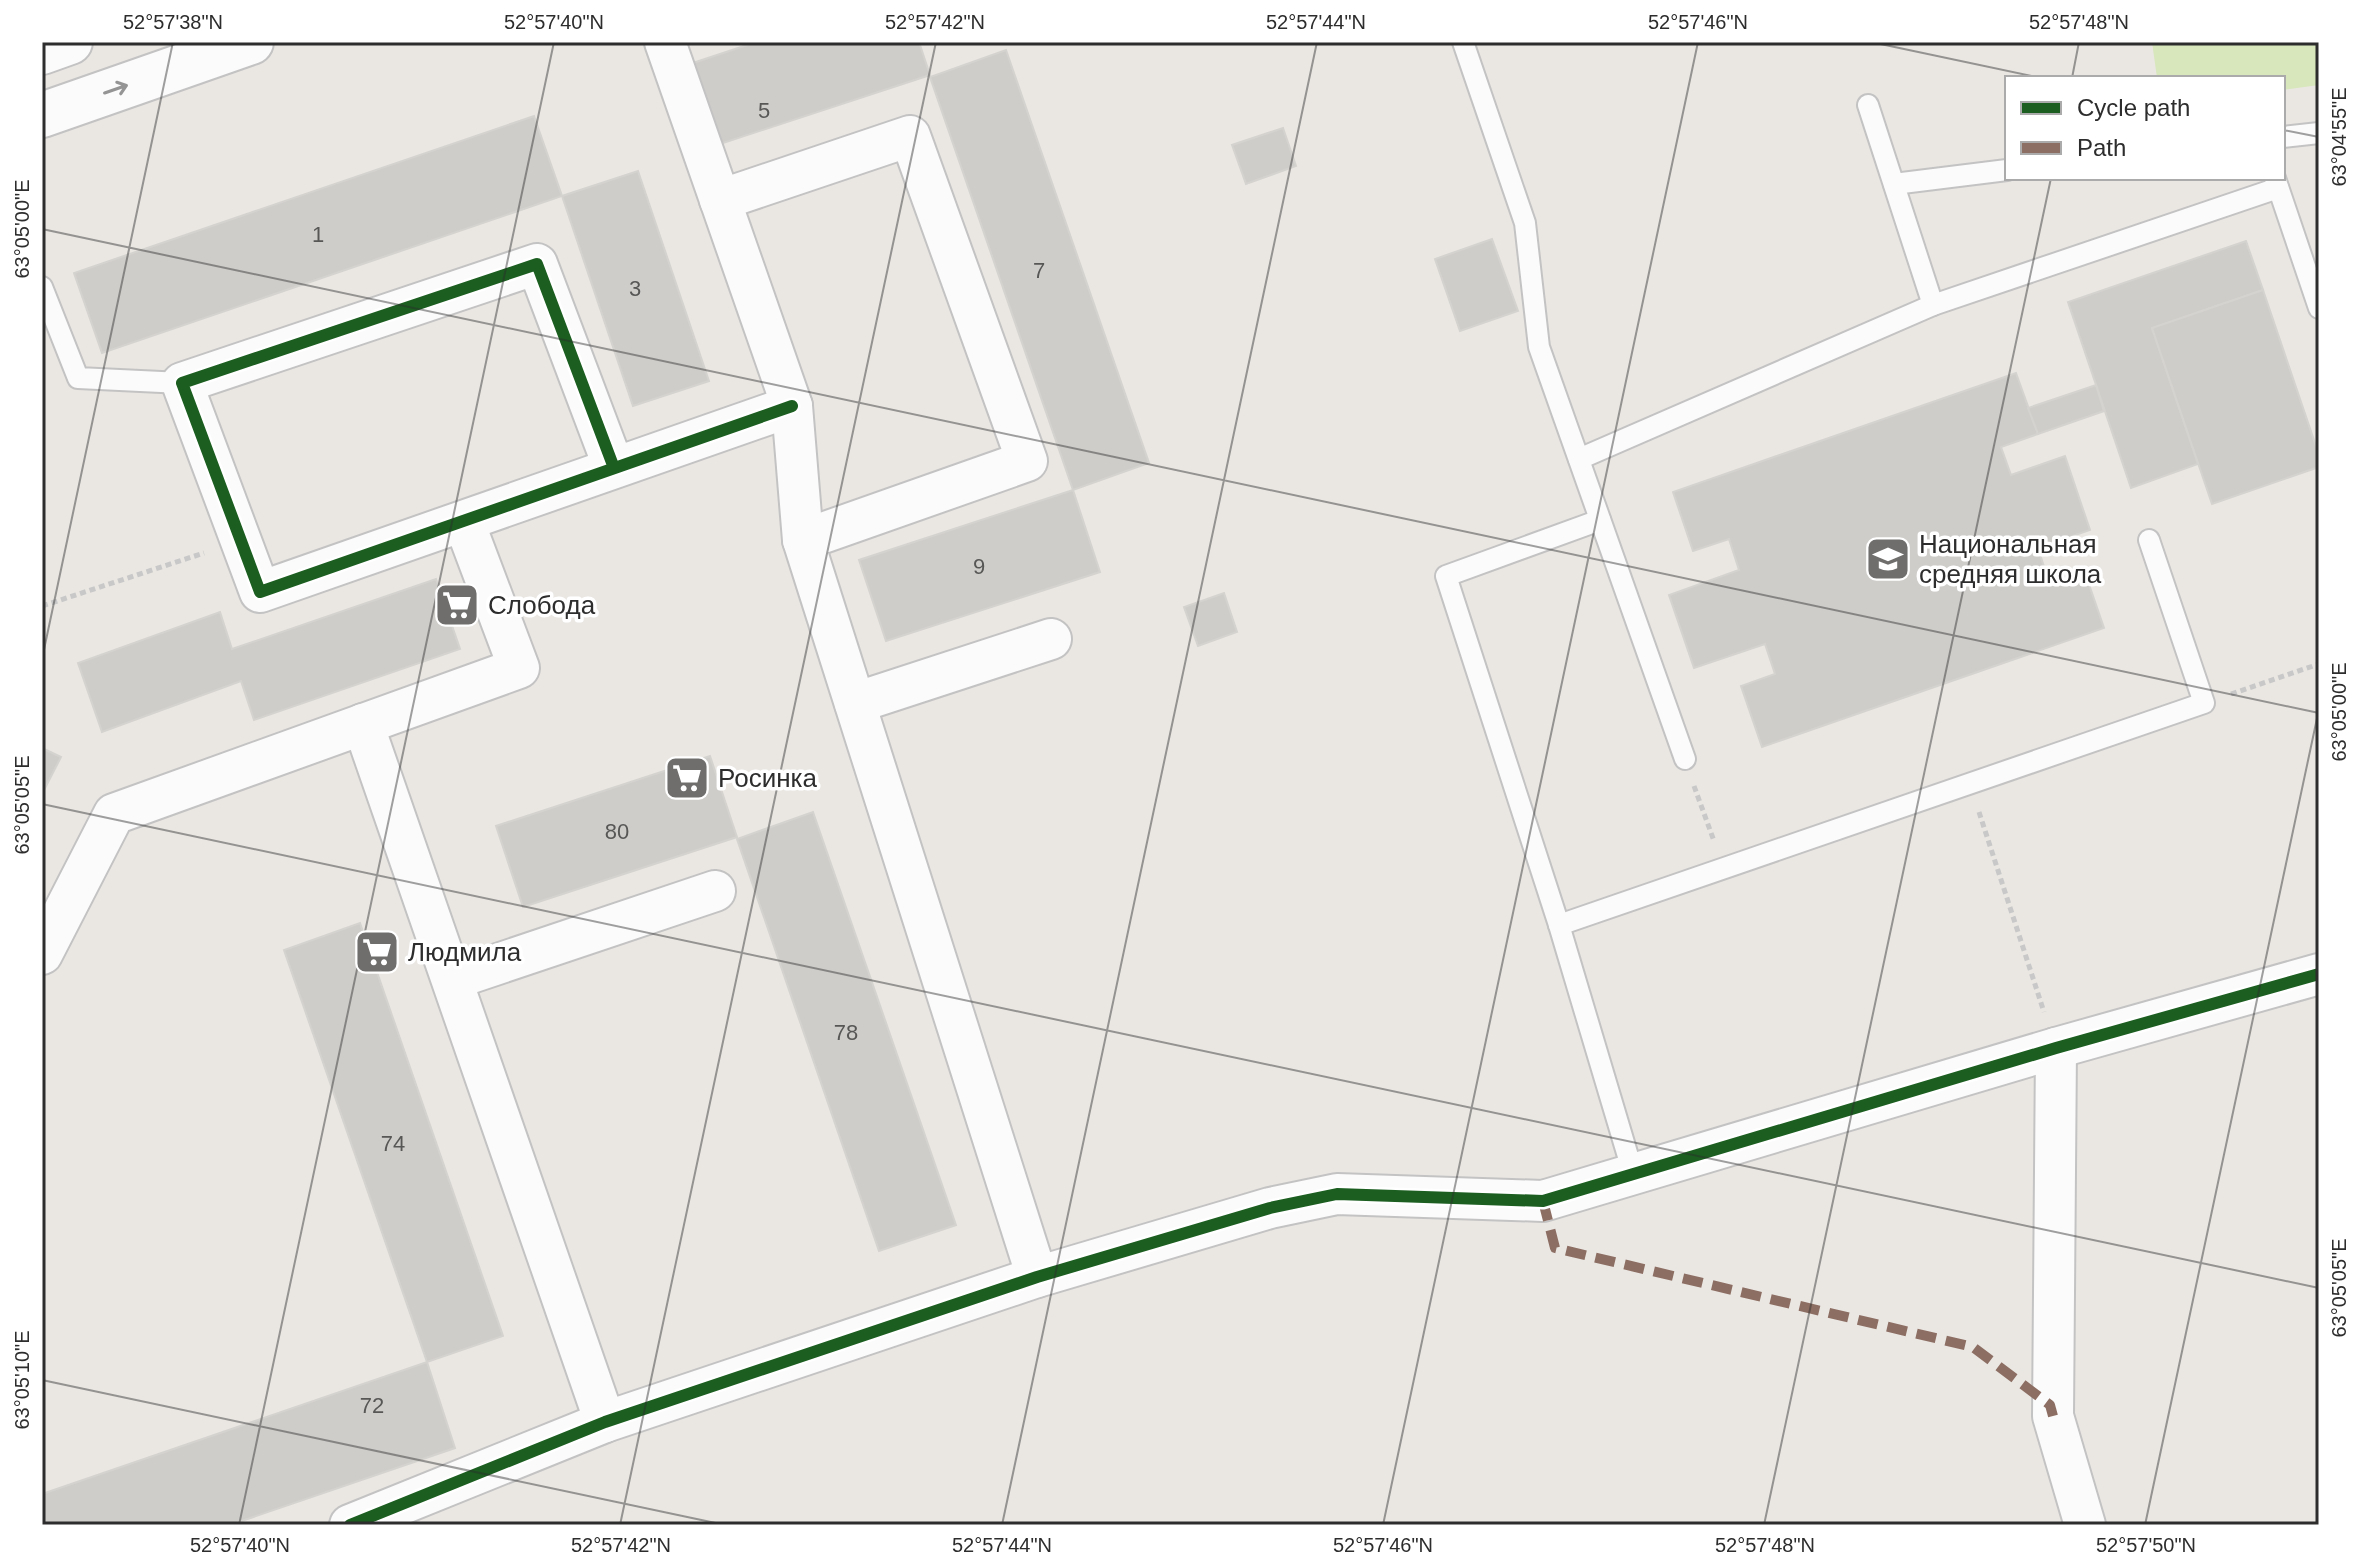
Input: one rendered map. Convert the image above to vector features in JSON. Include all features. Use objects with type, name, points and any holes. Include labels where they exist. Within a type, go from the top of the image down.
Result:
[{"type":"main road","points":[[42,52],[70,42]]},
{"type":"main road","points":[[42,115],[251,42]]},
{"type":"street","points":[[665,42],[792,406],[803,540],[1037,1277]]},
{"type":"street","points":[[720,200],[910,136],[1027,461],[803,540]]},
{"type":"street","points":[[614,468],[537,264],[182,383],[260,592],[792,406]]},
{"type":"street","points":[[42,954],[114,814],[519,668],[464,522]]},
{"type":"street","points":[[855,703],[1051,639]]},
{"type":"street","points":[[363,724],[605,1422]]},
{"type":"street","points":[[453,979],[715,891]]},
{"type":"street","points":[[350,1525],[605,1422],[1037,1277],[1270,1208],[1337,1194],[1543,1201],[2056,1048],[2319,974]]},
{"type":"street","points":[[2056,1048],[2053,1416],[2085,1525]]},
{"type":"lane","points":[[1463,42],[1525,223],[1539,347],[1685,759]]},
{"type":"lane","points":[[1868,105],[1933,305]]},
{"type":"lane","points":[[2285,137],[2319,133]]},
{"type":"lane","points":[[1894,184],[2005,170]]},
{"type":"lane","points":[[1579,459],[1933,305],[2276,183],[2319,308]]},
{"type":"lane","points":[[42,287],[78,378],[182,383]]},
{"type":"lane","points":[[1600,520],[1446,576],[1559,925],[1633,1173]]},
{"type":"lane","points":[[1559,925],[2204,703],[2149,540]]},
{"type":"path","points":[[42,606],[241,541]]},
{"type":"path","points":[[2204,703],[2319,664]]},
{"type":"path","points":[[1685,759],[1724,868]]},
{"type":"path","points":[[1970,784],[2056,1048]]},
{"type":"green space","points":[[2152,42],[2319,42],[2319,85],[2285,90],[2285,76],[2157,76]]},
{"type":"building","points":[[756,42],[919,42],[930,75],[717,145],[690,64]]},
{"type":"building","points":[[1006,50],[1149,463],[1073,490],[930,77]]},
{"type":"building","points":[[534,116],[562,196],[102,353],[74,273]]},
{"type":"building","points":[[1283,128],[1296,166],[1246,184],[1232,145]]},
{"type":"building","points":[[638,171],[709,381],[633,406],[562,196]]},
{"type":"building","points":[[1492,239],[1518,311],[1460,331],[1435,259]]},
{"type":"building","points":[[2246,241],[2263,290],[2152,328],[2198,464],[2131,488],[2068,302]]},
{"type":"building","points":[[2263,290],[2319,455],[2319,467],[2212,504],[2152,328]]},
{"type":"building","name":"Национальная средняя школа","points":[[2016,373],[2038,434],[2001,447],[2011,475],[2065,456],[2090,530],[2038,548],[2048,579],[2083,567],[2104,628],[1762,747],[1741,686],[1775,674],[1765,644],[1694,668],[1669,595],[1739,570],[1729,539],[1693,551],[1673,492]]},
{"type":"building","points":[[2096,385],[2104,411],[2038,434],[2028,408]]},
{"type":"building","points":[[1073,490],[1100,572],[886,641],[859,560]]},
{"type":"building","points":[[436,579],[460,649],[254,720],[241,681],[102,732],[78,663],[220,612],[232,649]]},
{"type":"building","points":[[1224,593],[1237,632],[1198,646],[1184,607]]},
{"type":"building","points":[[42,748],[61,757],[42,794]]},
{"type":"building","points":[[710,756],[737,837],[523,907],[496,826]]},
{"type":"building","points":[[813,812],[956,1225],[879,1251],[737,839]]},
{"type":"building","points":[[360,923],[503,1336],[427,1362],[284,950]]},
{"type":"building","points":[[427,1362],[455,1448],[230,1525],[42,1525],[42,1494]]},
{"type":"marked path","points":[[1543,1201],[1555,1248],[1973,1347],[2050,1405],[2053,1416]]},
{"type":"cycle path","points":[[614,468],[537,264],[182,383],[260,592],[792,406]]},
{"type":"cycle path","points":[[350,1525],[605,1422],[1037,1277],[1270,1208],[1337,1194],[1543,1201],[2056,1048],[2319,974]]},
{"type":"place","name":"Национальная средняя школа","points":[[1888,559]]},
{"type":"place","name":"Слобода","points":[[457,605]]},
{"type":"place","name":"Росинка","points":[[687,778]]},
{"type":"place","name":"Людмила","points":[[377,952]]}]
